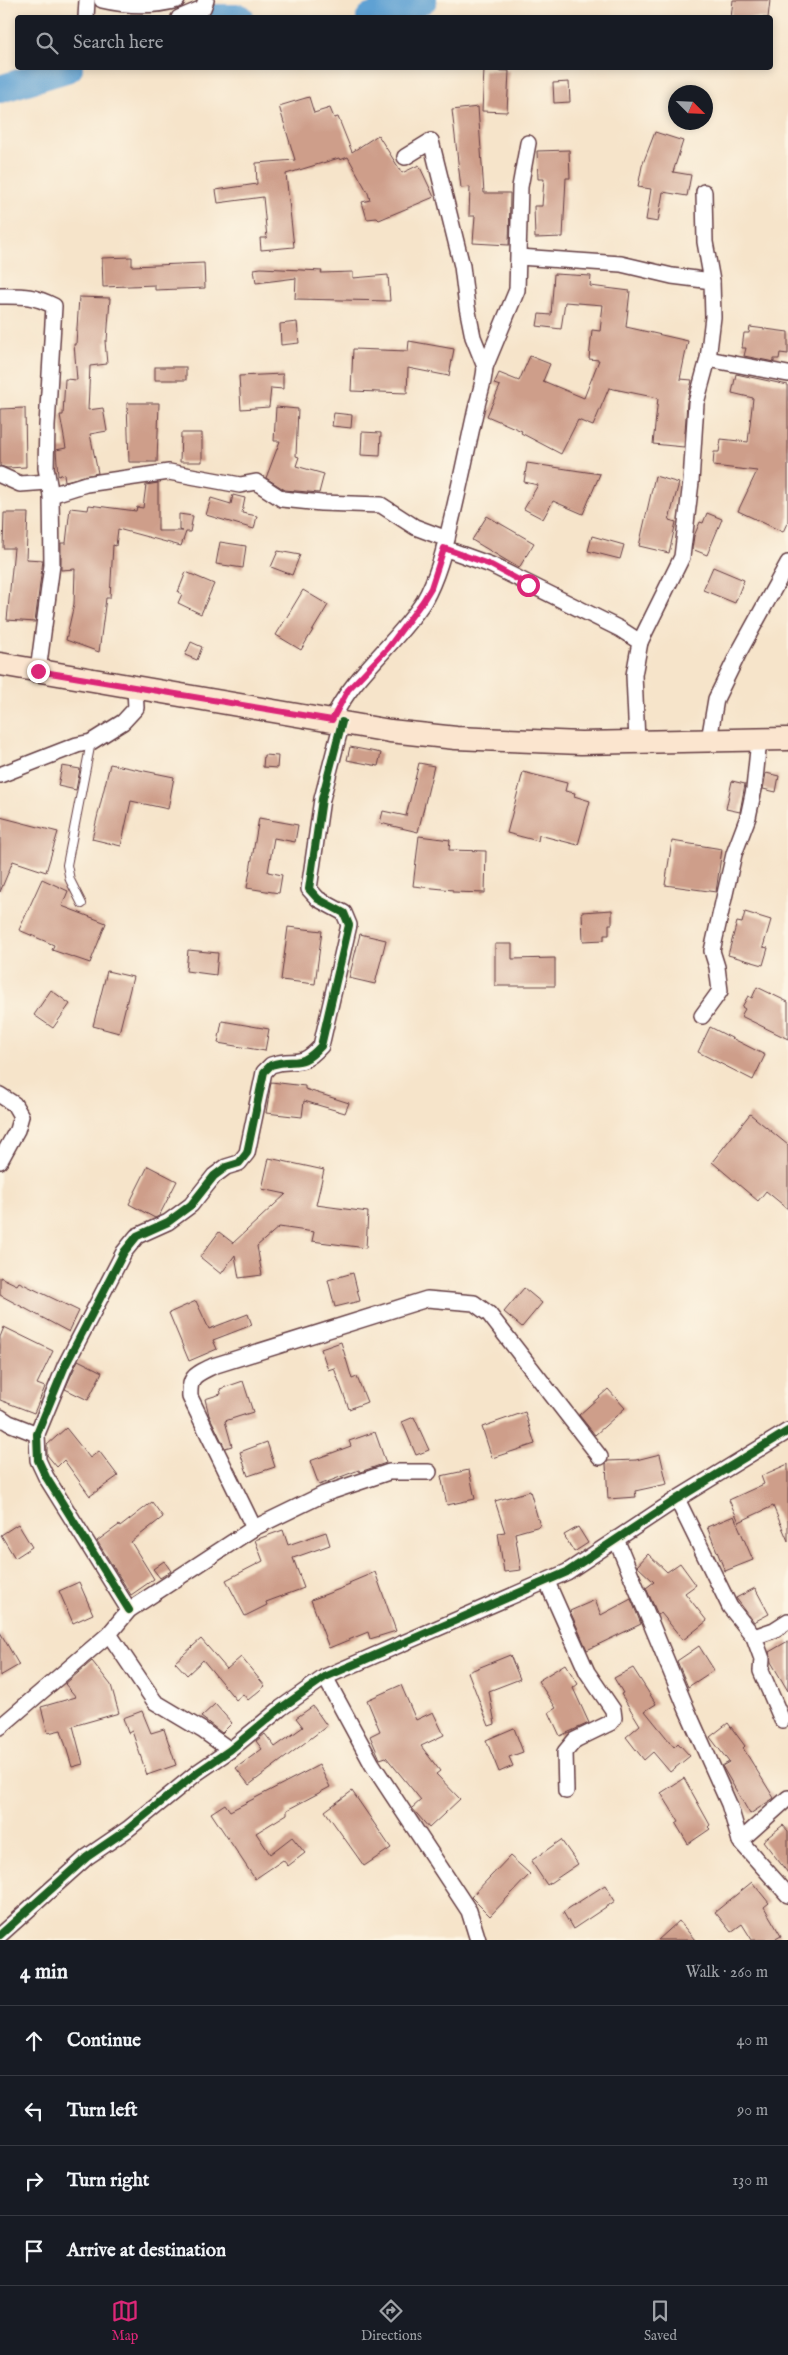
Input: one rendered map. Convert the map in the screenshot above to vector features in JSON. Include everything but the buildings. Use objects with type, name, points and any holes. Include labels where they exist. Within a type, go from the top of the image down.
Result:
[{"type":"main road","points":[[0,664],[135,689],[390,731],[456,738],[581,743],[788,739]]},
{"type":"street","points":[[86,15],[87,0]]},
{"type":"street","points":[[102,0],[120,4],[153,5],[176,0]]},
{"type":"street","points":[[186,15],[204,8],[206,0]]},
{"type":"street","points":[[405,157],[431,141],[462,266],[467,307],[474,337],[485,367]]},
{"type":"street","points":[[129,1610],[46,1477],[38,1460],[37,1434],[65,1366],[124,1252],[137,1236],[168,1222],[192,1205],[214,1176],[226,1167],[240,1163],[247,1153],[264,1072],[270,1064],[296,1063],[310,1058],[321,1046],[349,925],[344,913],[318,898],[310,889],[322,799],[337,721],[348,690],[388,648],[431,588],[445,543],[484,380],[485,367],[517,290],[520,187],[528,143]]},
{"type":"street","points":[[637,742],[634,675],[640,642],[682,557],[691,482],[696,403],[708,359],[713,317],[712,281],[705,242],[704,192]]},
{"type":"street","points":[[519,257],[621,264],[672,276],[712,281]]},
{"type":"street","points":[[0,296],[24,294],[37,297],[54,306],[47,398],[52,565],[38,671]]},
{"type":"street","points":[[708,359],[788,374]]},
{"type":"street","points":[[0,475],[20,484],[49,489],[168,472],[240,484],[256,482],[282,499],[321,503],[381,505],[415,527],[445,543],[620,629],[640,642]]},
{"type":"street","points":[[709,740],[716,699],[788,562]]},
{"type":"street","points":[[0,775],[77,745],[91,742],[123,722],[136,708],[135,689]]},
{"type":"street","points":[[702,1016],[720,991],[717,967],[712,951],[734,854],[748,817],[754,789],[760,740]]},
{"type":"street","points":[[0,1095],[14,1104],[21,1116],[17,1130],[0,1161]]},
{"type":"street","points":[[254,1528],[190,1397],[189,1384],[194,1376],[213,1366],[427,1299],[474,1303],[489,1314],[600,1457]]},
{"type":"street","points":[[0,1417],[9,1424],[37,1434]]},
{"type":"street","points":[[0,1935],[87,1857],[128,1829],[198,1772],[230,1750],[281,1708],[325,1677],[567,1572],[677,1499],[788,1432]]},
{"type":"street","points":[[0,1727],[109,1634],[129,1610],[254,1528],[324,1494],[389,1472],[429,1472]]},
{"type":"street","points":[[677,1499],[730,1607],[754,1638],[762,1659],[761,1671],[782,1720]]},
{"type":"street","points":[[616,1539],[687,1710],[729,1804],[740,1840],[788,1895]]},
{"type":"street","points":[[547,1582],[587,1672],[613,1710],[614,1718],[610,1723],[575,1740],[565,1752],[566,1791]]},
{"type":"street","points":[[754,1638],[788,1622]]},
{"type":"street","points":[[109,1634],[155,1702],[202,1730],[230,1750]]},
{"type":"street","points":[[325,1677],[372,1764],[469,1911],[478,1940]]},
{"type":"street","points":[[740,1840],[788,1798]]},
{"type":"lane","points":[[82,904],[70,880],[67,865],[91,742]]},
{"type":"waterway","points":[[379,15],[423,0]]},
{"type":"waterway","points":[[0,89],[62,70]]},
{"type":"cycle path","points":[[129,1610],[46,1477],[38,1460],[37,1434],[65,1366],[124,1252],[137,1236],[168,1222],[191,1205],[214,1176],[226,1167],[239,1163],[247,1153],[264,1072],[271,1065],[297,1062],[307,1058],[321,1046],[349,925],[344,913],[318,899],[309,889],[322,799],[342,722]]},
{"type":"cycle path","points":[[0,1935],[87,1857],[128,1829],[198,1772],[230,1750],[281,1708],[325,1677],[567,1572],[677,1499],[788,1431]]},
{"type":"route","points":[[38,671],[135,689],[332,720],[348,690],[388,648],[423,601],[431,588],[444,548],[491,565],[528,585]]}]
